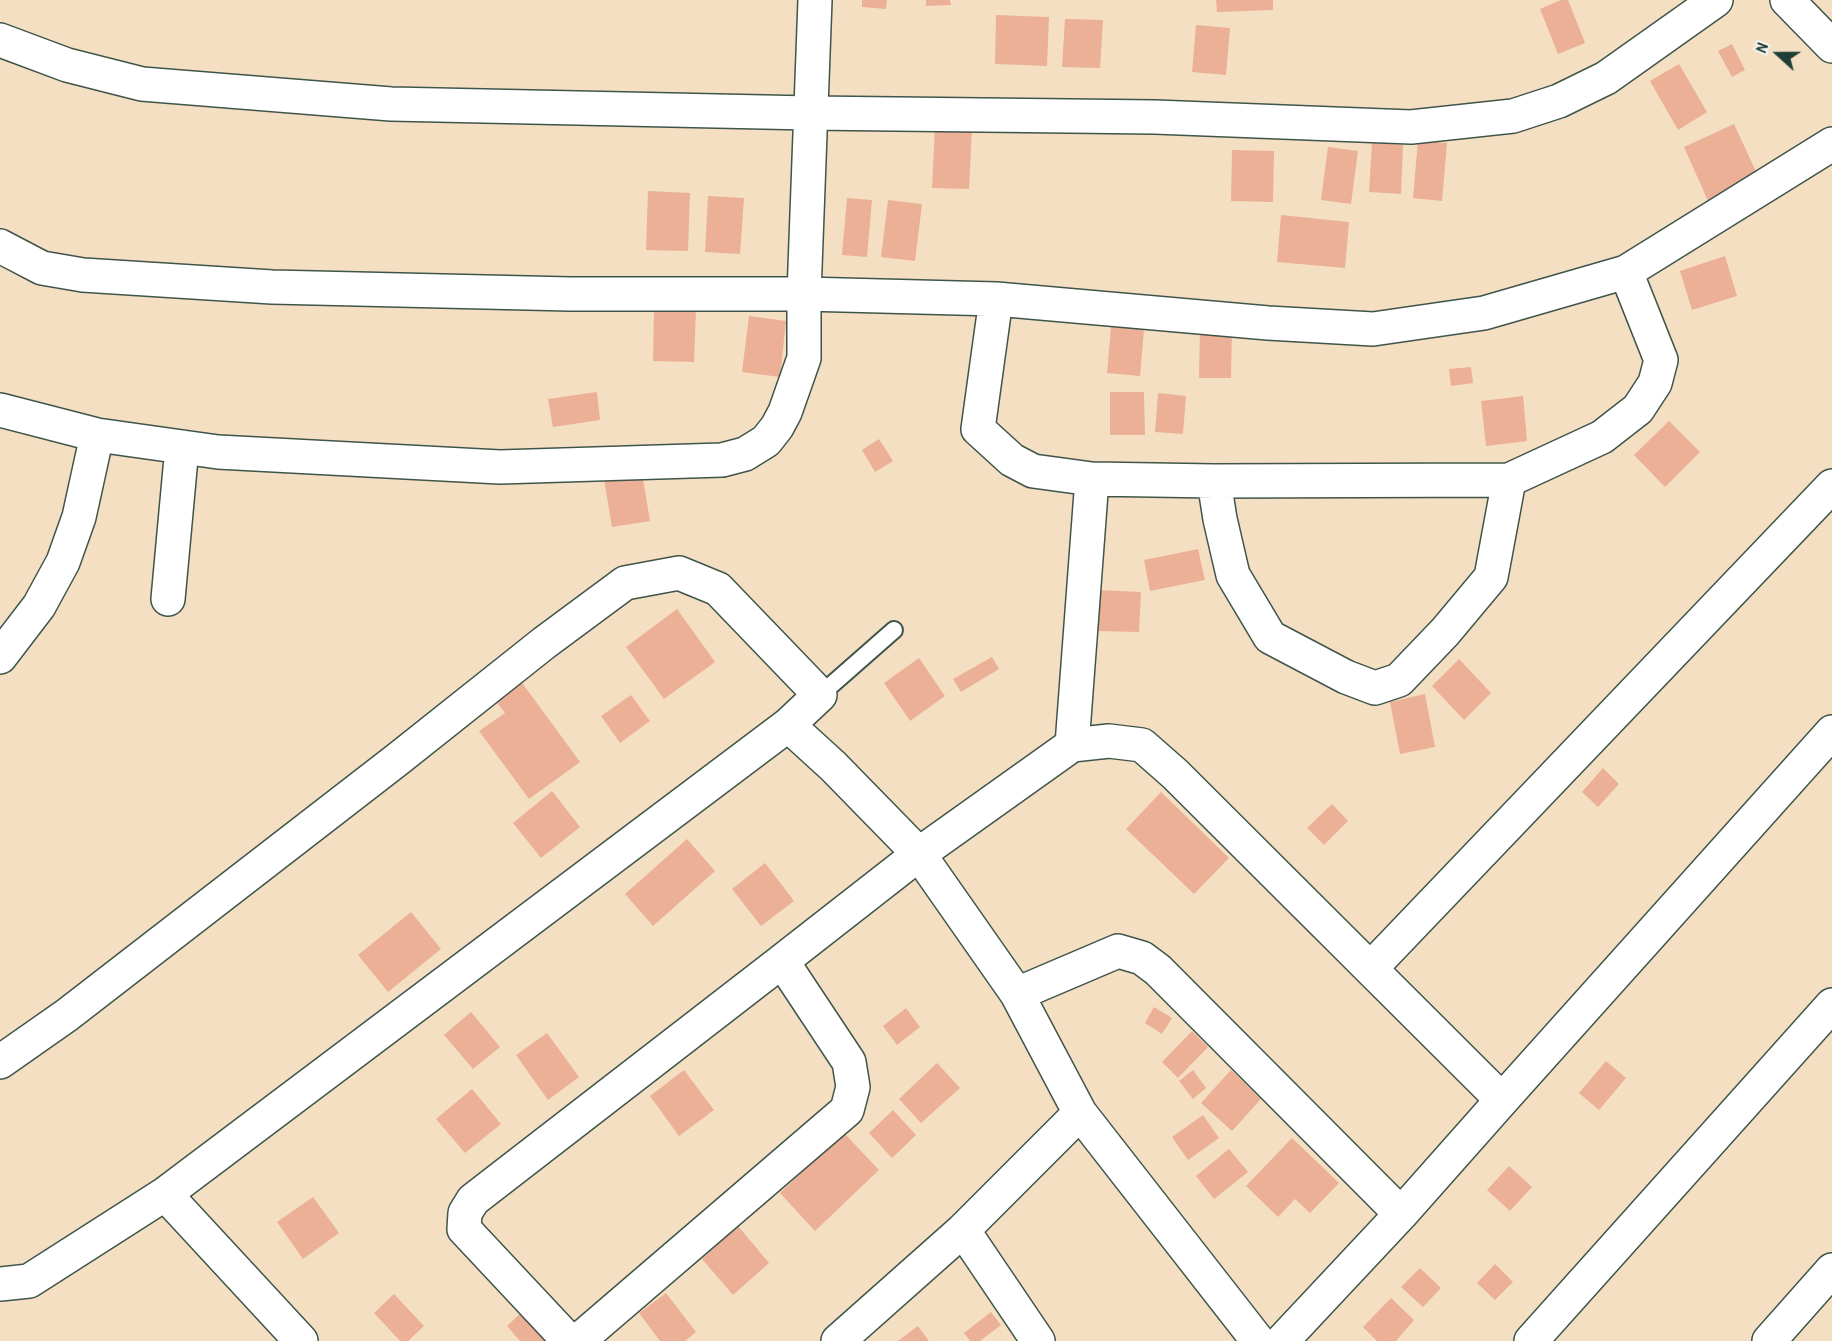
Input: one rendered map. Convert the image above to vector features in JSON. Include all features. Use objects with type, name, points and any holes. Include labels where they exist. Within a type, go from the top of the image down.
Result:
[{"type":"street","points":[[0,410],[97,435],[218,452],[500,467],[722,460],[745,454],[766,441],[777,427],[804,358],[814,0]]},
{"type":"street","points":[[0,40],[67,65],[141,84],[391,104],[810,113],[1155,117],[1411,127],[1513,116],[1559,101],[1606,78],[1716,0]]},
{"type":"street","points":[[1787,0],[1832,46]]},
{"type":"street","points":[[0,246],[42,268],[83,275],[261,286],[570,294],[804,294],[996,299],[1268,323],[1373,329],[1484,313],[1626,272],[1832,144]]},
{"type":"street","points":[[996,299],[978,429],[1012,460],[1033,471],[1092,479],[1509,480],[1602,437],[1638,409],[1655,383],[1661,360],[1626,272]]},
{"type":"street","points":[[0,657],[39,606],[63,562],[79,517],[97,435]]},
{"type":"street","points":[[168,599],[182,447]]},
{"type":"street","points":[[1072,745],[1092,479]]},
{"type":"street","points":[[1214,481],[1233,574],[1270,637],[1346,677],[1375,688],[1399,680],[1445,632],[1491,577],[1509,480]]},
{"type":"street","points":[[1371,968],[1832,486]]},
{"type":"street","points":[[0,1062],[67,1015],[544,643],[625,583],[679,573],[718,589],[820,695],[788,725],[165,1194],[29,1281],[0,1284]]},
{"type":"street","points":[[788,725],[833,766],[919,854],[1017,994],[1080,1113],[1258,1341]]},
{"type":"street","points":[[1282,1341],[1401,1215],[1832,732]]},
{"type":"street","points":[[569,1341],[464,1229],[465,1213],[472,1200],[919,854],[1072,745],[1109,741],[1142,745],[1175,774],[1502,1100]]},
{"type":"street","points":[[1017,994],[1118,951],[1142,958],[1158,970],[1401,1215]]},
{"type":"street","points":[[578,1341],[847,1110],[854,1087],[849,1062],[782,961]]},
{"type":"street","points":[[1531,1341],[1832,1005]]},
{"type":"street","points":[[838,1341],[963,1230],[1080,1113]]},
{"type":"street","points":[[165,1194],[301,1341]]},
{"type":"street","points":[[963,1230],[1038,1341]]},
{"type":"street","points":[[1769,1341],[1832,1270]]},
{"type":"lane","points":[[820,695],[894,630]]},
{"type":"building","points":[[862,0],[887,0],[886,9],[862,7]]},
{"type":"building","points":[[926,0],[950,0],[951,5],[926,6]]},
{"type":"building","points":[[1216,0],[1273,0],[1273,10],[1217,12]]},
{"type":"building","points":[[1561,0],[1568,0],[1585,43],[1558,54],[1540,9]]},
{"type":"building","points":[[996,15],[1049,17],[1047,66],[995,64]]},
{"type":"building","points":[[1065,19],[1103,20],[1100,68],[1062,67]]},
{"type":"building","points":[[1196,25],[1230,28],[1226,75],[1192,72]]},
{"type":"building","points":[[1732,44],[1745,70],[1732,77],[1718,51]]},
{"type":"building","points":[[1679,64],[1707,112],[1678,130],[1650,81]]},
{"type":"building","points":[[1734,124],[1759,178],[1708,201],[1684,147]]},
{"type":"building","points":[[935,126],[972,128],[969,189],[932,188]]},
{"type":"building","points":[[1418,141],[1447,143],[1442,201],[1413,198]]},
{"type":"building","points":[[1372,143],[1403,145],[1401,194],[1369,192]]},
{"type":"building","points":[[1328,147],[1358,151],[1351,204],[1321,200]]},
{"type":"building","points":[[1232,150],[1274,151],[1273,202],[1231,201]]},
{"type":"building","points":[[648,191],[690,193],[688,251],[646,250]]},
{"type":"building","points":[[708,196],[744,198],[740,254],[705,252]]},
{"type":"building","points":[[847,198],[872,200],[867,257],[842,255]]},
{"type":"building","points":[[888,200],[922,204],[915,261],[881,257]]},
{"type":"building","points":[[1281,215],[1349,222],[1345,268],[1277,262]]},
{"type":"building","points":[[1725,256],[1737,296],[1692,310],[1680,271]]},
{"type":"building","points":[[654,307],[696,308],[694,362],[653,361]]},
{"type":"building","points":[[749,316],[786,321],[780,377],[742,372]]},
{"type":"building","points":[[1200,326],[1232,327],[1231,378],[1199,378]]},
{"type":"building","points":[[1111,327],[1144,329],[1140,376],[1107,373]]},
{"type":"building","points":[[1471,367],[1473,383],[1451,386],[1449,369]]},
{"type":"building","points":[[597,392],[600,420],[553,427],[548,399]]},
{"type":"building","points":[[1110,392],[1144,392],[1145,435],[1110,435]]},
{"type":"building","points":[[1158,393],[1186,396],[1183,434],[1155,432]]},
{"type":"building","points":[[1523,396],[1527,441],[1486,446],[1481,401]]},
{"type":"building","points":[[1669,421],[1700,452],[1665,487],[1634,455]]},
{"type":"building","points":[[879,439],[893,461],[875,472],[862,450]]},
{"type":"building","points":[[642,473],[650,521],[612,527],[604,479]]},
{"type":"building","points":[[1198,549],[1205,580],[1150,591],[1144,560]]},
{"type":"building","points":[[1097,590],[1141,592],[1139,632],[1096,631]]},
{"type":"building","points":[[677,609],[715,662],[664,699],[626,647]]},
{"type":"building","points":[[992,657],[999,669],[961,692],[953,679]]},
{"type":"building","points":[[919,658],[945,696],[910,721],[884,683]]},
{"type":"building","points":[[1459,659],[1491,693],[1464,720],[1432,686]]},
{"type":"building","points":[[520,680],[580,762],[529,799],[479,731],[505,713],[494,699]]},
{"type":"building","points":[[1425,694],[1435,747],[1400,754],[1390,702]]},
{"type":"building","points":[[631,695],[650,721],[620,743],[601,716]]},
{"type":"building","points":[[1603,768],[1619,784],[1598,807],[1582,792]]},
{"type":"building","points":[[552,791],[580,827],[541,858],[513,823]]},
{"type":"building","points":[[1161,792],[1229,858],[1194,894],[1126,829]]},
{"type":"building","points":[[1332,804],[1348,821],[1324,845],[1307,828]]},
{"type":"building","points":[[687,839],[715,871],[653,926],[625,894]]},
{"type":"building","points":[[765,863],[794,901],[761,926],[732,889]]},
{"type":"building","points":[[411,912],[441,949],[388,992],[358,955]]},
{"type":"building","points":[[1154,1007],[1172,1018],[1162,1034],[1145,1023]]},
{"type":"building","points":[[906,1008],[920,1027],[897,1045],[883,1026]]},
{"type":"building","points":[[471,1012],[500,1047],[473,1069],[444,1035]]},
{"type":"building","points":[[1192,1031],[1208,1047],[1178,1078],[1162,1062]]},
{"type":"building","points":[[547,1033],[579,1077],[548,1100],[516,1055]]},
{"type":"building","points":[[1606,1061],[1626,1078],[1599,1110],[1579,1093]]},
{"type":"building","points":[[937,1063],[960,1088],[921,1123],[899,1099]]},
{"type":"building","points":[[684,1070],[714,1110],[679,1136],[650,1096]]},
{"type":"building","points":[[1193,1070],[1206,1088],[1193,1099],[1179,1081]]},
{"type":"building","points":[[1231,1070],[1261,1099],[1232,1131],[1201,1103]]},
{"type":"building","points":[[472,1089],[501,1124],[465,1153],[436,1119]]},
{"type":"building","points":[[893,1110],[916,1135],[892,1158],[869,1133]]},
{"type":"building","points":[[1203,1115],[1219,1138],[1188,1160],[1172,1137]]},
{"type":"building","points":[[844,1133],[879,1170],[815,1231],[780,1193]]},
{"type":"building","points":[[1292,1138],[1339,1183],[1310,1213],[1295,1199],[1278,1217],[1246,1186]]},
{"type":"building","points":[[1229,1149],[1248,1172],[1214,1199],[1196,1176]]},
{"type":"building","points":[[1509,1166],[1532,1187],[1510,1211],[1487,1190]]},
{"type":"building","points":[[313,1197],[339,1233],[303,1259],[277,1222]]},
{"type":"building","points":[[738,1226],[769,1263],[733,1295],[702,1259]]},
{"type":"building","points":[[1495,1264],[1513,1282],[1495,1300],[1477,1283]]},
{"type":"building","points":[[1420,1268],[1441,1288],[1423,1307],[1401,1287]]},
{"type":"building","points":[[666,1293],[696,1332],[685,1341],[660,1341],[639,1313]]},
{"type":"building","points":[[394,1294],[424,1326],[408,1341],[400,1341],[374,1313]]},
{"type":"building","points":[[1391,1298],[1414,1320],[1396,1341],[1377,1341],[1363,1327]]},
{"type":"building","points":[[525,1309],[549,1337],[544,1341],[520,1341],[507,1326]]},
{"type":"building","points":[[991,1312],[1001,1325],[980,1341],[970,1341],[964,1333]]},
{"type":"building","points":[[918,1326],[929,1341],[898,1341]]}]
